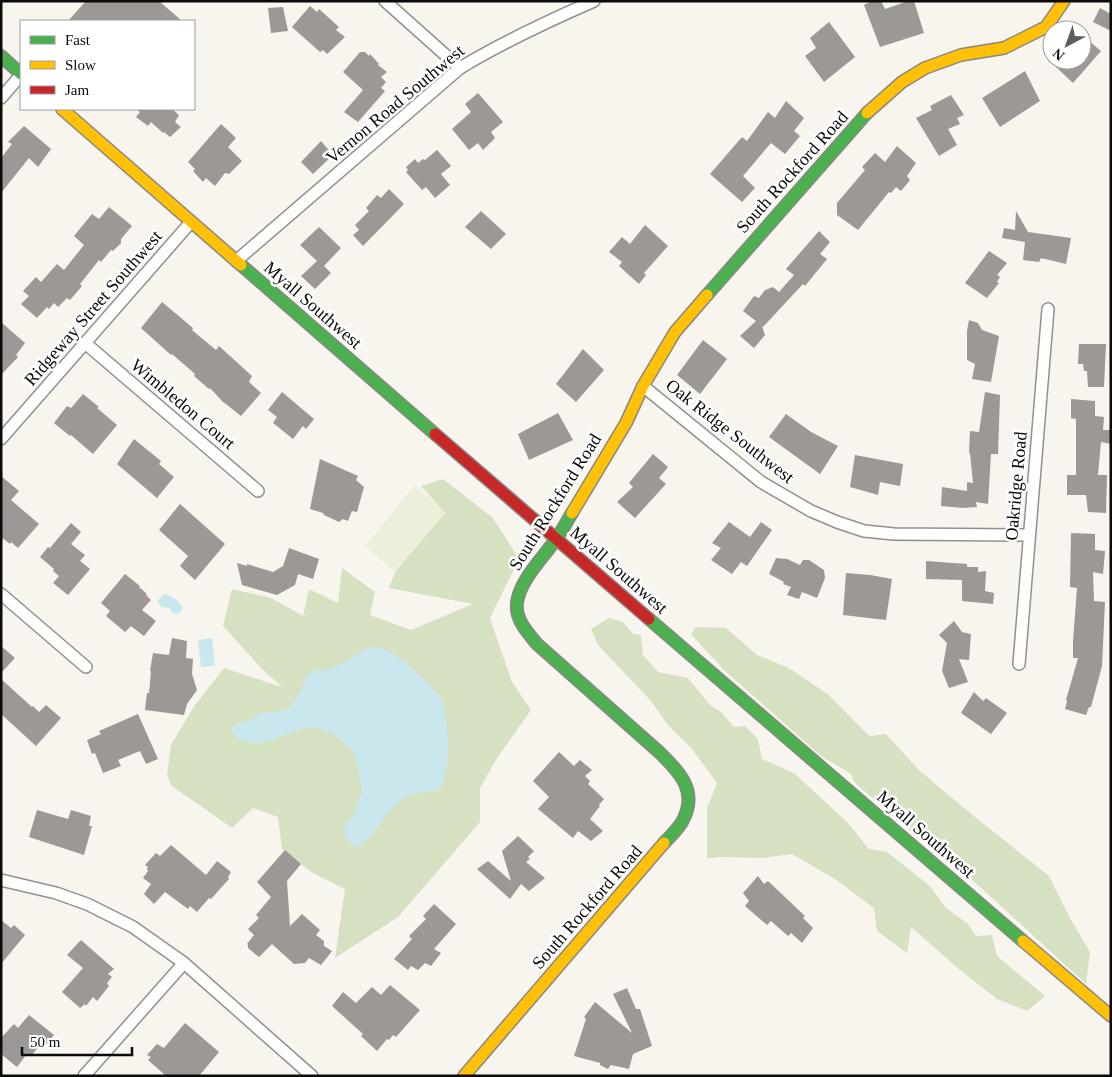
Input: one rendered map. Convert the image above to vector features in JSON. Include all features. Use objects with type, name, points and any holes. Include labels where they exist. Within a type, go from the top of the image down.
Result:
[{"type":"street","points":[[385,1],[460,68]]},
{"type":"street","name":"Vernon Road Southwest","points":[[236,260],[460,68],[487,52],[594,1]]},
{"type":"street","name":"South Rockford Road","points":[[464,1076],[681,824],[689,804],[687,787],[674,767],[537,644],[526,631],[521,622],[517,603],[520,592],[533,568],[556,539],[626,423],[644,386],[675,332],[871,109],[902,82],[925,68],[961,55],[1004,48],[1046,27],[1064,1]]},
{"type":"street","points":[[1,56],[20,73]]},
{"type":"street","points":[[1,98],[20,75]]},
{"type":"street","name":"Myall Southwest","points":[[63,110],[556,539],[1111,1016]]},
{"type":"street","name":"Ridgeway Street Southwest","points":[[1,440],[191,222]]},
{"type":"street","name":"Oakridge Road","points":[[1019,664],[1048,310]]},
{"type":"street","name":"Wimbledon Court","points":[[85,343],[258,491]]},
{"type":"street","name":"Oak Ridge Southwest","points":[[644,386],[761,482],[811,511],[837,522],[864,531],[894,534],[1029,535]]},
{"type":"street","points":[[1,594],[86,667]]},
{"type":"street","points":[[1,880],[56,893],[87,904],[132,927],[184,963],[312,1076]]},
{"type":"street","points":[[84,1076],[184,963]]},
{"type":"green space","points":[[443,479],[493,518],[519,559],[490,618],[512,682],[531,710],[497,758],[480,788],[480,822],[398,917],[335,958],[345,889],[311,872],[282,849],[278,817],[253,808],[232,828],[172,786],[167,775],[171,745],[195,705],[224,668],[282,687],[263,670],[223,626],[232,589],[271,598],[303,616],[309,589],[338,603],[342,568],[375,592],[370,615],[411,630],[473,604],[389,588],[395,572],[445,513],[421,486]]},
{"type":"green space","points":[[415,485],[445,512],[395,572],[365,546]]},
{"type":"green space","points":[[609,618],[623,622],[633,634],[641,635],[643,655],[658,672],[688,678],[709,704],[722,713],[734,727],[745,726],[758,739],[762,759],[794,773],[847,822],[869,849],[887,852],[930,886],[946,908],[968,924],[976,936],[992,935],[997,956],[1045,996],[1027,1011],[997,999],[960,970],[911,927],[907,953],[877,931],[874,908],[835,879],[792,854],[762,858],[707,858],[707,808],[717,783],[692,749],[668,725],[651,701],[598,645],[591,629]]},
{"type":"green space","points":[[696,627],[726,628],[757,655],[789,668],[829,695],[869,736],[886,734],[919,770],[1049,876],[1090,952],[1086,984],[978,885],[908,829],[855,783],[851,774],[821,756],[723,669],[691,634]]},
{"type":"water","points":[[165,593],[175,599],[183,608],[179,614],[173,613],[169,608],[161,607],[157,601]]},
{"type":"water","points":[[212,638],[215,666],[201,667],[198,640]]},
{"type":"water","points":[[369,647],[386,650],[394,654],[418,673],[439,695],[443,702],[447,725],[448,754],[443,782],[439,791],[429,791],[405,797],[385,816],[376,830],[357,848],[348,841],[343,828],[353,816],[362,792],[354,752],[346,744],[332,733],[318,728],[306,727],[270,741],[255,744],[239,740],[231,729],[240,722],[249,721],[261,713],[288,710],[312,670],[320,671],[335,667]]},
{"type":"building","points":[[86,1],[159,1],[181,20],[69,20]]},
{"type":"building","points":[[872,1],[881,1],[885,9],[908,1],[914,1],[924,33],[880,47],[864,5]]},
{"type":"building","points":[[310,6],[317,12],[319,9],[339,27],[336,30],[345,37],[327,54],[323,50],[320,52],[292,27]]},
{"type":"building","points":[[283,7],[288,31],[271,33],[268,8]]},
{"type":"building","points":[[1100,8],[1111,14],[1111,31],[1093,22]]},
{"type":"building","points":[[829,22],[855,57],[824,82],[805,56],[816,48],[810,38]]},
{"type":"building","points":[[1092,43],[1101,51],[1092,61]]},
{"type":"building","points":[[360,52],[365,52],[369,56],[370,54],[378,65],[387,72],[381,77],[386,82],[381,88],[385,91],[358,122],[344,112],[363,90],[343,72]]},
{"type":"building","points":[[1059,70],[1084,70],[1073,83]]},
{"type":"building","points":[[1025,71],[1040,101],[1000,127],[982,98]]},
{"type":"building","points":[[478,93],[503,122],[491,132],[495,138],[483,150],[478,143],[469,150],[452,129],[471,112],[465,104]]},
{"type":"building","points":[[951,95],[964,115],[957,118],[960,124],[948,129],[957,145],[939,156],[916,118],[932,110],[930,106]]},
{"type":"building","points":[[786,101],[804,118],[794,131],[800,136],[785,154],[771,143],[743,176],[755,188],[742,202],[710,174],[742,137],[747,141],[768,112],[775,118]]},
{"type":"building","points":[[137,110],[173,110],[179,115],[175,122],[181,127],[170,137],[151,122],[148,126],[136,117],[140,112]]},
{"type":"building","points":[[221,124],[236,138],[228,147],[242,161],[229,174],[225,173],[215,186],[206,178],[203,182],[188,162]]},
{"type":"building","points":[[24,126],[51,149],[38,167],[29,158],[1,193],[1,158],[12,144],[8,142]]},
{"type":"building","points":[[321,141],[333,155],[313,174],[301,162]]},
{"type":"building","points":[[897,146],[916,163],[907,176],[910,180],[901,191],[896,187],[891,193],[889,192],[858,230],[837,215],[837,203],[865,170],[862,167],[875,153],[885,162]]},
{"type":"building","points":[[437,150],[451,166],[441,174],[450,185],[435,198],[426,187],[422,190],[406,172],[408,170],[406,167],[415,159],[418,163],[423,159],[425,160]]},
{"type":"building","points":[[389,189],[404,204],[363,246],[353,235],[359,230],[355,225],[369,211],[366,208],[377,195],[381,198]]},
{"type":"building","points":[[109,207],[132,226],[121,239],[121,243],[113,251],[111,250],[101,262],[99,260],[70,300],[67,298],[58,307],[54,303],[49,309],[47,307],[37,318],[21,304],[29,296],[23,291],[36,277],[41,282],[57,264],[64,270],[84,245],[74,236],[92,214],[99,219]]},
{"type":"building","points":[[481,211],[506,234],[491,249],[465,227]]},
{"type":"building","points":[[1016,211],[1028,232],[1071,238],[1066,264],[1041,258],[1039,262],[1023,260],[1025,242],[1002,238],[1004,228],[1015,230]]},
{"type":"building","points":[[645,225],[668,246],[644,273],[646,275],[639,284],[619,266],[622,262],[609,252],[622,237],[630,244]]},
{"type":"building","points":[[319,227],[341,248],[324,266],[331,273],[315,289],[301,276],[317,261],[300,245]]},
{"type":"building","points":[[819,231],[830,242],[820,254],[827,259],[805,286],[803,284],[762,326],[765,335],[754,348],[740,336],[756,321],[743,311],[754,296],[759,298],[765,290],[773,287],[779,292],[794,275],[786,269]]},
{"type":"building","points":[[989,251],[1007,263],[997,275],[1000,277],[997,282],[999,283],[987,298],[965,283]]},
{"type":"building","points":[[162,302],[216,350],[219,346],[252,376],[249,382],[261,393],[241,416],[141,328]]},
{"type":"building","points":[[969,320],[978,323],[982,330],[999,336],[991,382],[972,379],[975,364],[967,360]]},
{"type":"building","points":[[1,322],[25,343],[16,355],[18,357],[1,375]]},
{"type":"building","points":[[703,340],[727,359],[700,394],[677,375]]},
{"type":"building","points":[[1079,344],[1106,344],[1104,387],[1088,387],[1087,371],[1084,371],[1083,364],[1078,364]]},
{"type":"building","points":[[583,349],[604,370],[576,402],[556,384]]},
{"type":"building","points":[[282,392],[314,419],[306,429],[303,426],[293,439],[273,423],[277,417],[268,410]]},
{"type":"building","points":[[985,392],[1000,395],[998,454],[991,454],[988,504],[976,502],[977,507],[963,508],[941,506],[942,487],[967,491],[967,482],[973,483],[969,453],[970,431],[979,432]]},
{"type":"building","points":[[83,394],[117,425],[93,454],[54,423],[67,406],[71,408]]},
{"type":"building","points":[[1071,399],[1095,401],[1095,416],[1104,417],[1103,430],[1111,430],[1111,444],[1101,442],[1098,475],[1107,475],[1106,513],[1088,512],[1086,495],[1067,495],[1067,475],[1076,475],[1076,419],[1071,418]]},
{"type":"building","points":[[558,413],[573,440],[529,460],[518,434]]},
{"type":"building","points":[[786,414],[811,432],[838,446],[820,474],[769,437]]},
{"type":"building","points":[[134,439],[161,461],[159,464],[174,477],[157,498],[117,464]]},
{"type":"building","points":[[653,454],[668,467],[659,478],[666,484],[635,518],[617,502],[633,487],[629,483]]},
{"type":"building","points":[[855,455],[903,464],[900,486],[880,482],[878,495],[850,487]]},
{"type":"building","points":[[320,459],[358,476],[356,480],[364,487],[357,512],[352,511],[348,521],[343,519],[339,522],[323,513],[310,509]]},
{"type":"building","points":[[1,476],[19,491],[11,500],[39,524],[18,548],[1,537]]},
{"type":"building","points":[[180,504],[225,544],[195,580],[180,566],[188,556],[159,530]]},
{"type":"building","points":[[729,522],[750,537],[761,522],[772,530],[747,566],[741,562],[732,574],[711,560],[721,548],[712,543]]},
{"type":"building","points":[[71,523],[81,532],[71,544],[85,555],[80,561],[90,569],[68,595],[53,583],[59,576],[40,557]]},
{"type":"building","points":[[1071,533],[1095,534],[1095,550],[1105,551],[1103,574],[1093,572],[1094,601],[1105,602],[1102,666],[1091,707],[1089,707],[1086,715],[1065,709],[1078,658],[1073,658],[1077,588],[1070,587]]},
{"type":"building","points":[[289,548],[319,559],[313,579],[298,574],[295,585],[277,595],[242,585],[237,563],[273,572],[283,566]]},
{"type":"building","points":[[776,558],[787,559],[800,565],[803,560],[809,560],[824,570],[825,578],[817,598],[802,592],[799,599],[787,595],[791,587],[769,574]]},
{"type":"building","points":[[926,561],[967,564],[967,567],[978,567],[978,572],[986,571],[985,591],[994,593],[993,604],[962,601],[962,580],[926,579]]},
{"type":"building","points":[[846,573],[892,579],[886,620],[843,615]]},
{"type":"building","points":[[125,574],[140,586],[151,600],[142,610],[156,621],[144,636],[131,626],[125,632],[106,616],[110,611],[101,603]]},
{"type":"building","points":[[954,621],[962,632],[971,634],[969,660],[959,659],[968,682],[949,688],[942,671],[947,643],[939,635]]},
{"type":"building","points":[[172,638],[187,641],[186,658],[193,659],[192,674],[197,690],[187,704],[184,715],[145,710],[147,693],[149,693],[153,653],[169,655]]},
{"type":"building","points":[[1,646],[15,658],[1,673]]},
{"type":"building","points":[[1,679],[39,712],[46,705],[61,718],[36,746],[1,714]]},
{"type":"building","points":[[974,692],[983,701],[986,698],[1007,713],[991,734],[961,713]]},
{"type":"building","points":[[138,714],[158,759],[146,764],[140,751],[118,760],[121,766],[103,773],[95,753],[92,754],[87,740],[101,734],[99,731]]},
{"type":"building","points":[[559,752],[574,766],[580,760],[592,770],[585,776],[590,781],[588,784],[604,799],[590,819],[603,831],[591,841],[578,831],[573,838],[538,809],[549,797],[533,781]]},
{"type":"building","points":[[37,810],[68,819],[71,810],[91,816],[89,826],[92,826],[84,855],[29,837]]},
{"type":"building","points":[[518,836],[534,851],[526,862],[545,878],[529,891],[521,884],[510,899],[477,869],[488,861],[511,881],[502,851]]},
{"type":"building","points":[[171,845],[206,875],[217,861],[231,872],[228,877],[229,879],[197,912],[190,906],[188,909],[165,892],[154,904],[144,894],[151,884],[143,878],[148,871],[148,867],[145,865],[156,853],[160,856]]},
{"type":"building","points":[[285,850],[301,864],[287,881],[290,926],[302,914],[320,930],[316,935],[324,941],[324,946],[332,951],[321,965],[309,958],[305,963],[294,964],[272,944],[259,957],[248,948],[247,944],[254,935],[248,929],[259,918],[256,915],[271,897],[257,882]]},
{"type":"building","points":[[758,876],[764,884],[768,881],[805,916],[803,918],[813,928],[802,943],[791,933],[788,936],[771,921],[767,925],[745,906],[749,901],[743,893]]},
{"type":"building","points":[[434,904],[456,924],[434,949],[441,953],[431,966],[425,963],[418,970],[411,966],[408,970],[394,959],[412,939],[409,936],[426,919],[423,916]]},
{"type":"building","points":[[1,920],[11,928],[14,925],[25,935],[1,964]]},
{"type":"building","points":[[81,940],[114,969],[108,974],[112,977],[107,983],[109,986],[97,1001],[93,997],[86,1006],[85,1004],[80,1008],[62,992],[83,968],[67,955]]},
{"type":"building","points":[[390,985],[420,1010],[396,1037],[393,1035],[389,1040],[387,1039],[377,1051],[361,1036],[363,1034],[332,1006],[343,992],[356,1003],[372,987],[381,995]]},
{"type":"building","points":[[627,988],[636,1009],[640,1009],[652,1046],[633,1054],[629,1069],[611,1065],[608,1069],[600,1065],[600,1063],[574,1056],[586,1019],[584,1017],[595,1002],[632,1033],[613,994]]},
{"type":"building","points":[[29,1015],[54,1035],[42,1049],[39,1046],[31,1056],[26,1055],[17,1067],[1,1054],[1,1038],[14,1024],[18,1028]]},
{"type":"building","points":[[185,1023],[219,1052],[199,1076],[166,1076],[148,1060],[151,1057],[147,1055],[157,1044],[164,1048]]},
{"type":"traffic: fast","points":[[1,56],[20,73]]},
{"type":"traffic: fast","points":[[707,295],[867,113]]},
{"type":"traffic: fast","points":[[241,265],[435,434]]},
{"type":"traffic: fast","points":[[572,513],[522,586],[517,603],[518,614],[522,625],[537,644],[659,752],[680,775],[688,792],[687,811],[680,825],[664,843]]},
{"type":"traffic: fast","points":[[649,619],[1023,941]]},
{"type":"traffic: slow","points":[[867,113],[902,82],[925,68],[961,55],[1004,48],[1046,27],[1064,1]]},
{"type":"traffic: slow","points":[[63,110],[241,265]]},
{"type":"traffic: slow","points":[[572,513],[626,423],[643,386],[675,332],[707,295]]},
{"type":"traffic: slow","points":[[464,1076],[664,843]]},
{"type":"traffic: slow","points":[[1023,941],[1111,1016]]},
{"type":"traffic: jam","points":[[435,434],[649,619]]}]
